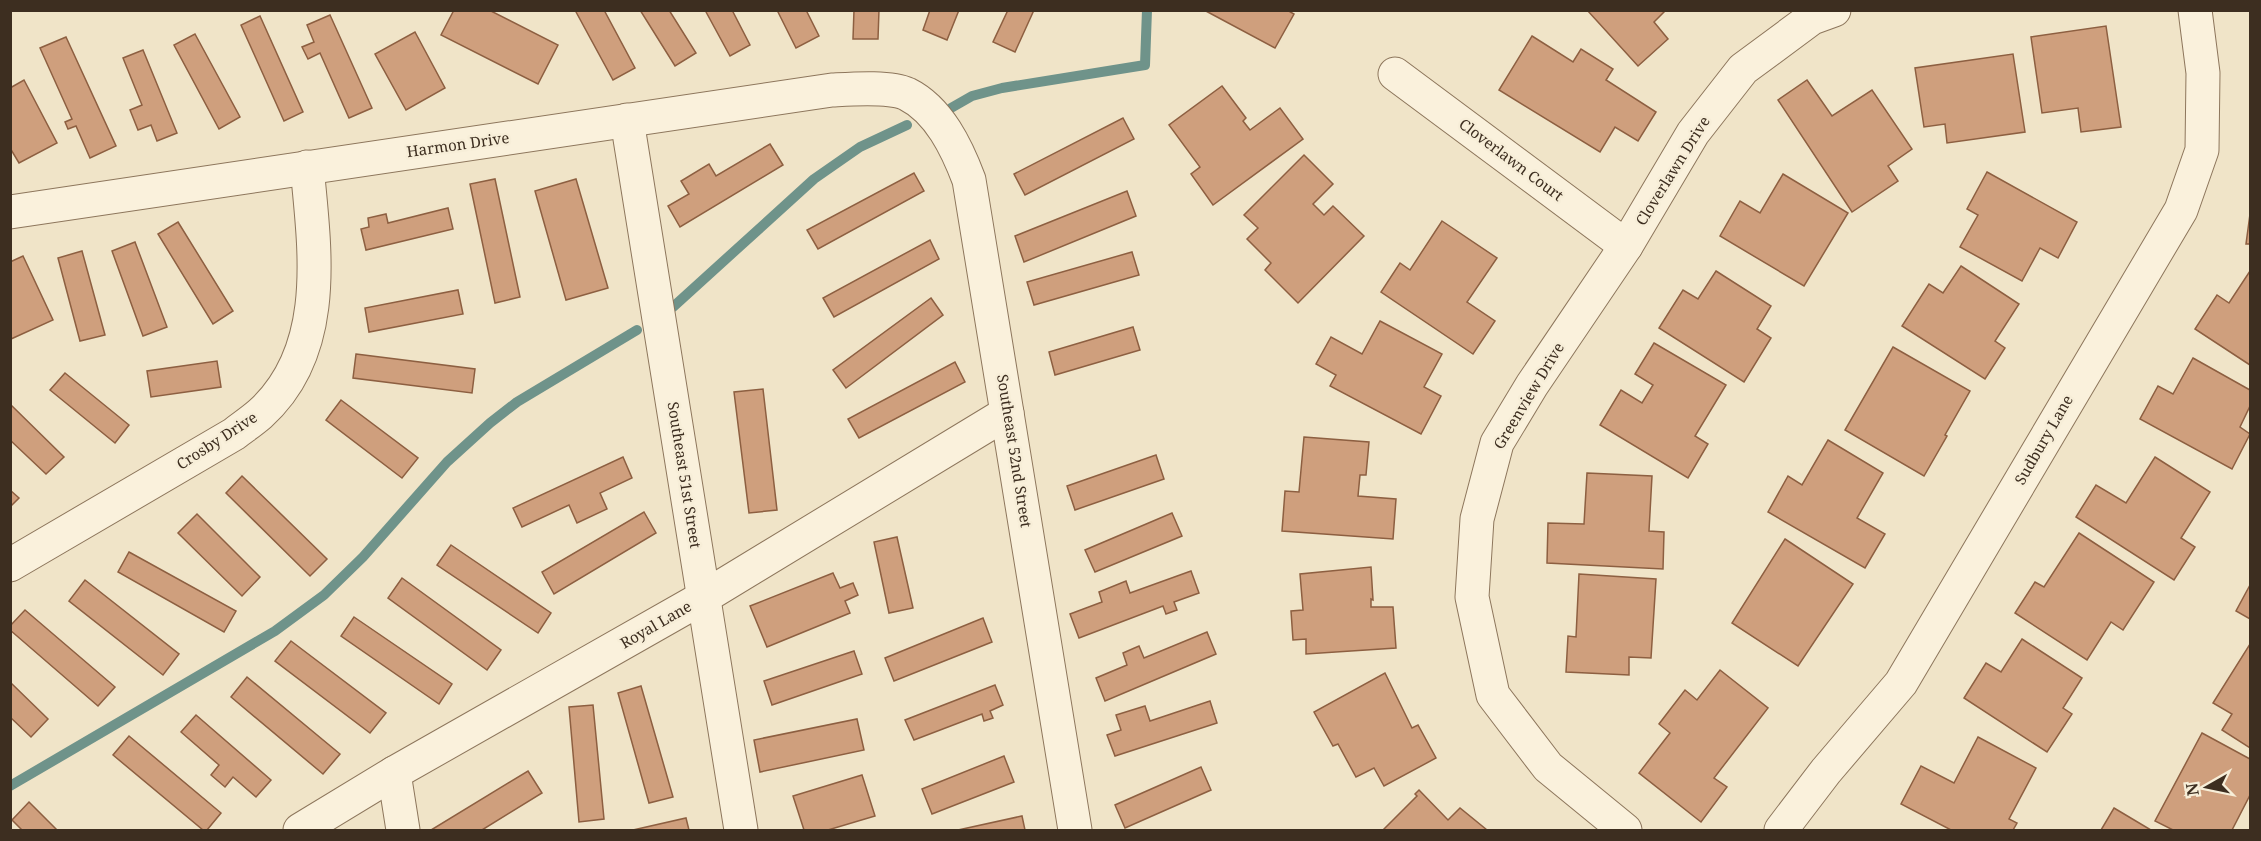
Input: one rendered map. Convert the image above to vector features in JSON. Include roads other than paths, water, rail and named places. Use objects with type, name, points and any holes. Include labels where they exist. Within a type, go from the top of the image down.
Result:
[{"type":"street","name":"Cloverlawn Drive","points":[[1626,246],[1693,134],[1743,69],[1812,18],[1834,10]]},
{"type":"street","name":"Sudbury Lane","points":[[1781,831],[1827,771],[1901,683],[2181,210],[2202,150],[2203,73],[2194,10]]},
{"type":"street","name":"Cloverlawn Court","points":[[1395,74],[1626,246]]},
{"type":"street","name":"Harmon Drive","points":[[10,212],[832,90],[872,89],[906,93]]},
{"type":"street","name":"Southeast 52nd Street","points":[[906,93],[930,111],[960,157],[969,180],[1075,831]]},
{"type":"street","name":"Southeast 51st Street","points":[[627,120],[741,831]]},
{"type":"street","name":"Crosby Drive","points":[[10,565],[234,434],[261,413],[280,391],[297,363],[307,337],[313,306],[315,243],[307,167]]},
{"type":"street","name":"Greenview Drive","points":[[1624,831],[1548,767],[1493,694],[1472,597],[1477,519],[1497,443],[1532,386],[1626,246]]},
{"type":"street","name":"Royal Lane","points":[[300,831],[394,773],[704,597],[1008,412]]},
{"type":"street","points":[[394,773],[403,831]]},
{"type":"waterway","points":[[951,108],[972,96],[1002,88],[1145,65],[1147,10]]},
{"type":"waterway","points":[[673,307],[814,179],[860,147],[907,125]]},
{"type":"waterway","points":[[10,786],[275,631],[324,595],[363,557],[447,462],[490,423],[517,402],[637,330]]}]
